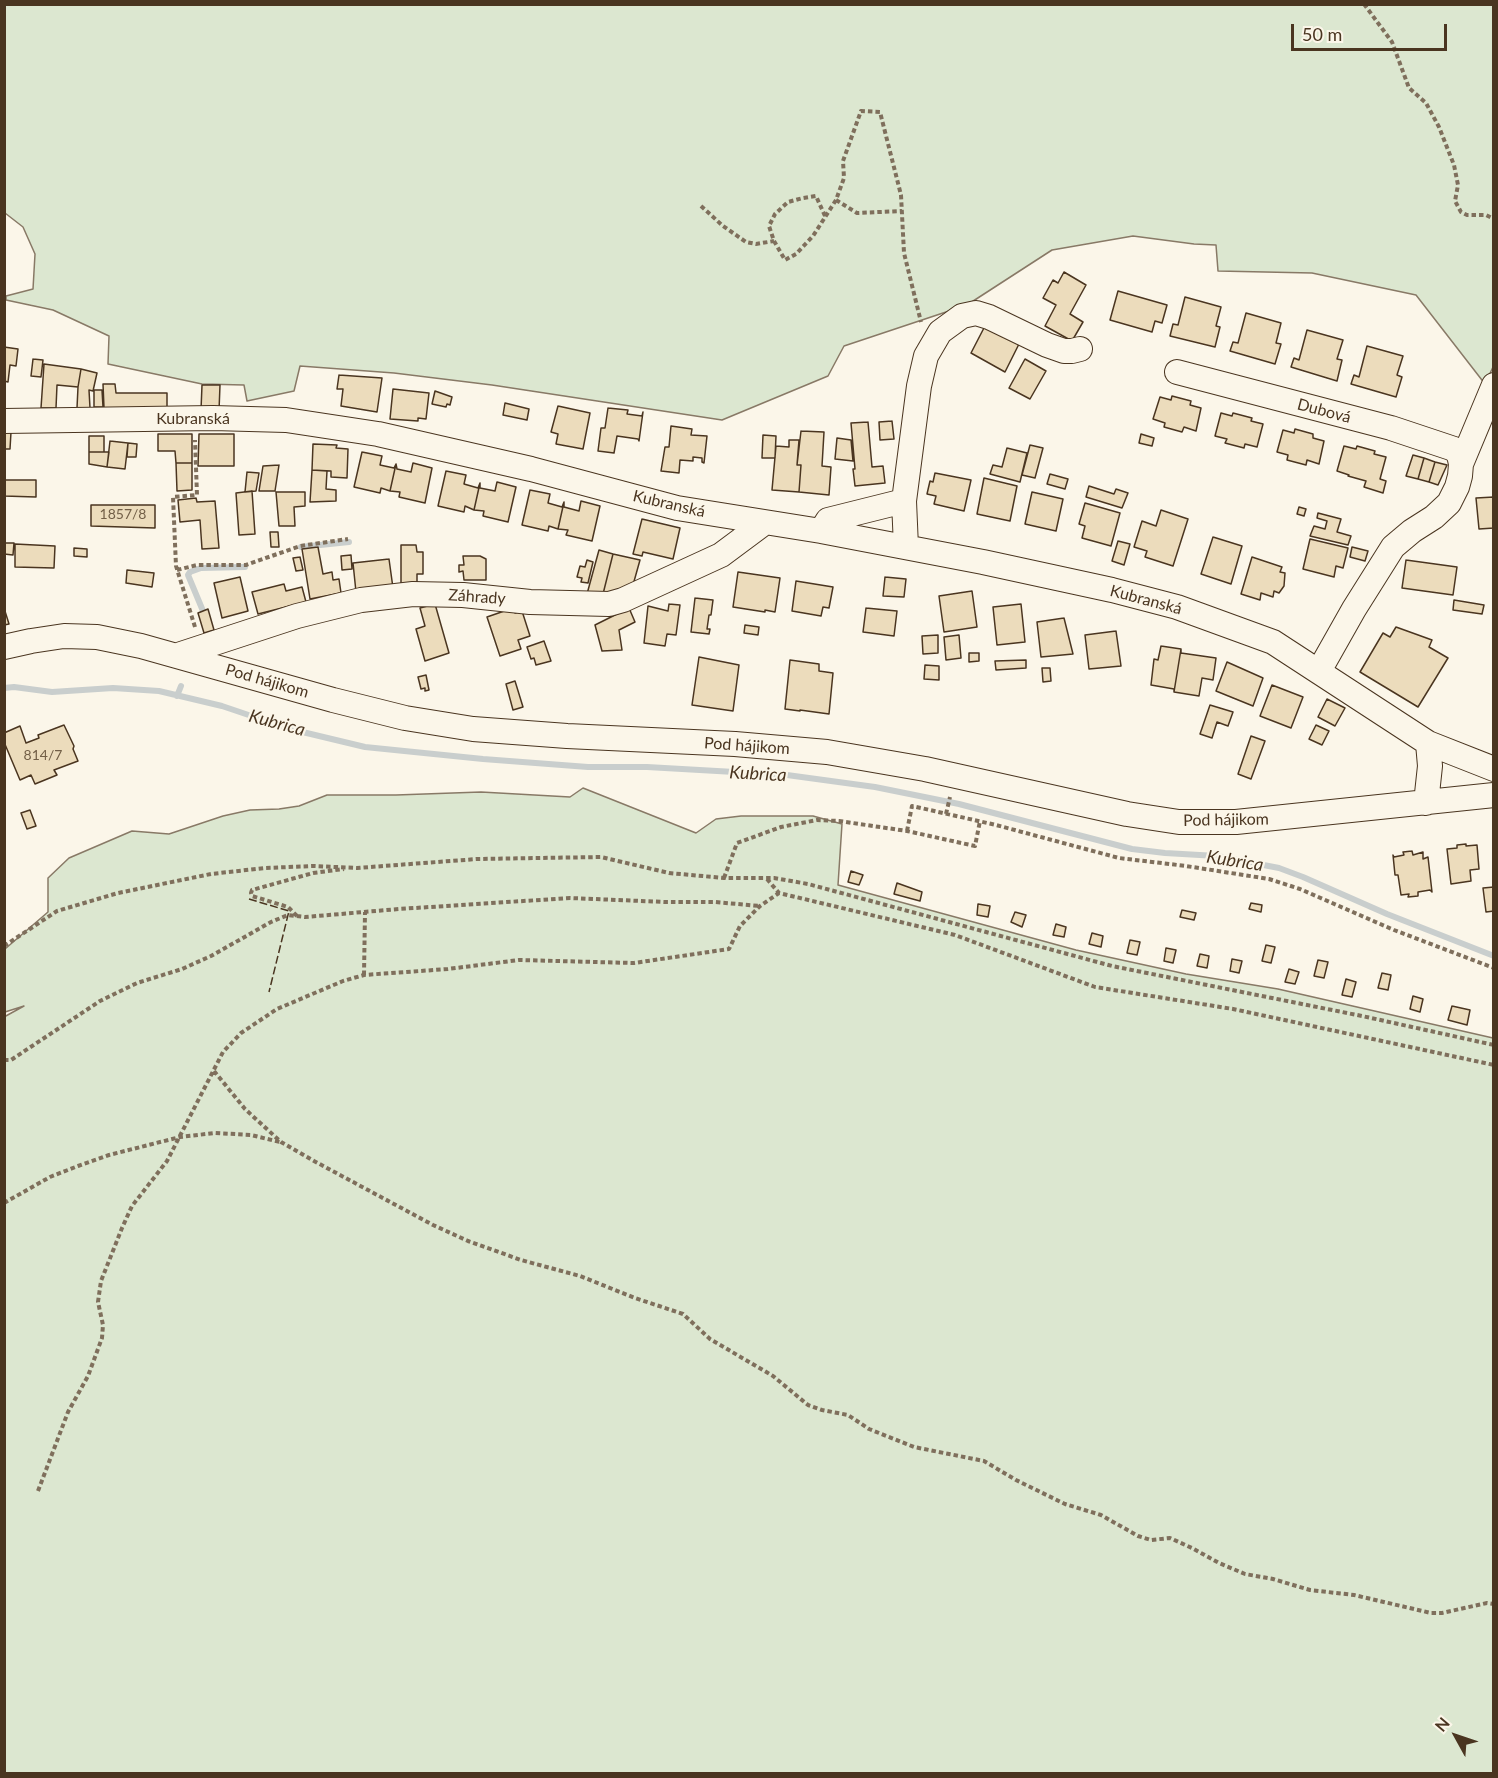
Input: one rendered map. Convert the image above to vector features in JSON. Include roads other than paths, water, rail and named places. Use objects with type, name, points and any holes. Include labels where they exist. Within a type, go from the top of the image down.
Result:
[{"type":"street","points":[[906,547],[904,501],[919,386],[926,356],[940,332],[962,316],[976,313],[1064,351],[1080,349]]},
{"type":"street","name":"Dubová","points":[[1177,372],[1391,428],[1454,449],[1459,455],[1461,464]]},
{"type":"street","points":[[1319,671],[1393,547],[1449,503],[1457,487],[1461,464],[1494,385]]},
{"type":"street","name":"Kubranská","points":[[4,421],[213,418],[286,420],[378,434],[531,469],[677,508],[906,547],[1112,590],[1177,607],[1274,642],[1428,743],[1494,769]]},
{"type":"street","points":[[821,531],[828,520],[904,501]]},
{"type":"street","name":"Záhrady","points":[[178,655],[297,616],[361,600],[413,594],[463,595],[530,602],[609,604],[623,600],[721,555],[764,523]]},
{"type":"street","name":"Pod hájikom","points":[[4,647],[31,640],[64,636],[97,637],[178,655],[333,700],[417,720],[473,729],[735,744],[827,752],[925,769],[1127,814],[1179,822],[1236,822],[1494,795]]},
{"type":"street","points":[[1426,803],[1430,766],[1428,743]]},
{"type":"waterway","points":[[301,547],[349,542]]},
{"type":"waterway","points":[[203,611],[188,575],[190,572],[201,568],[245,567]]},
{"type":"waterway","points":[[177,696],[181,686]]},
{"type":"waterway","name":"Kubrica","points":[[4,688],[14,687],[52,692],[113,688],[159,691],[222,706],[290,729],[365,747],[588,767],[647,767],[787,775],[875,787],[959,804],[1132,849],[1217,856],[1279,868],[1494,956]]}]
